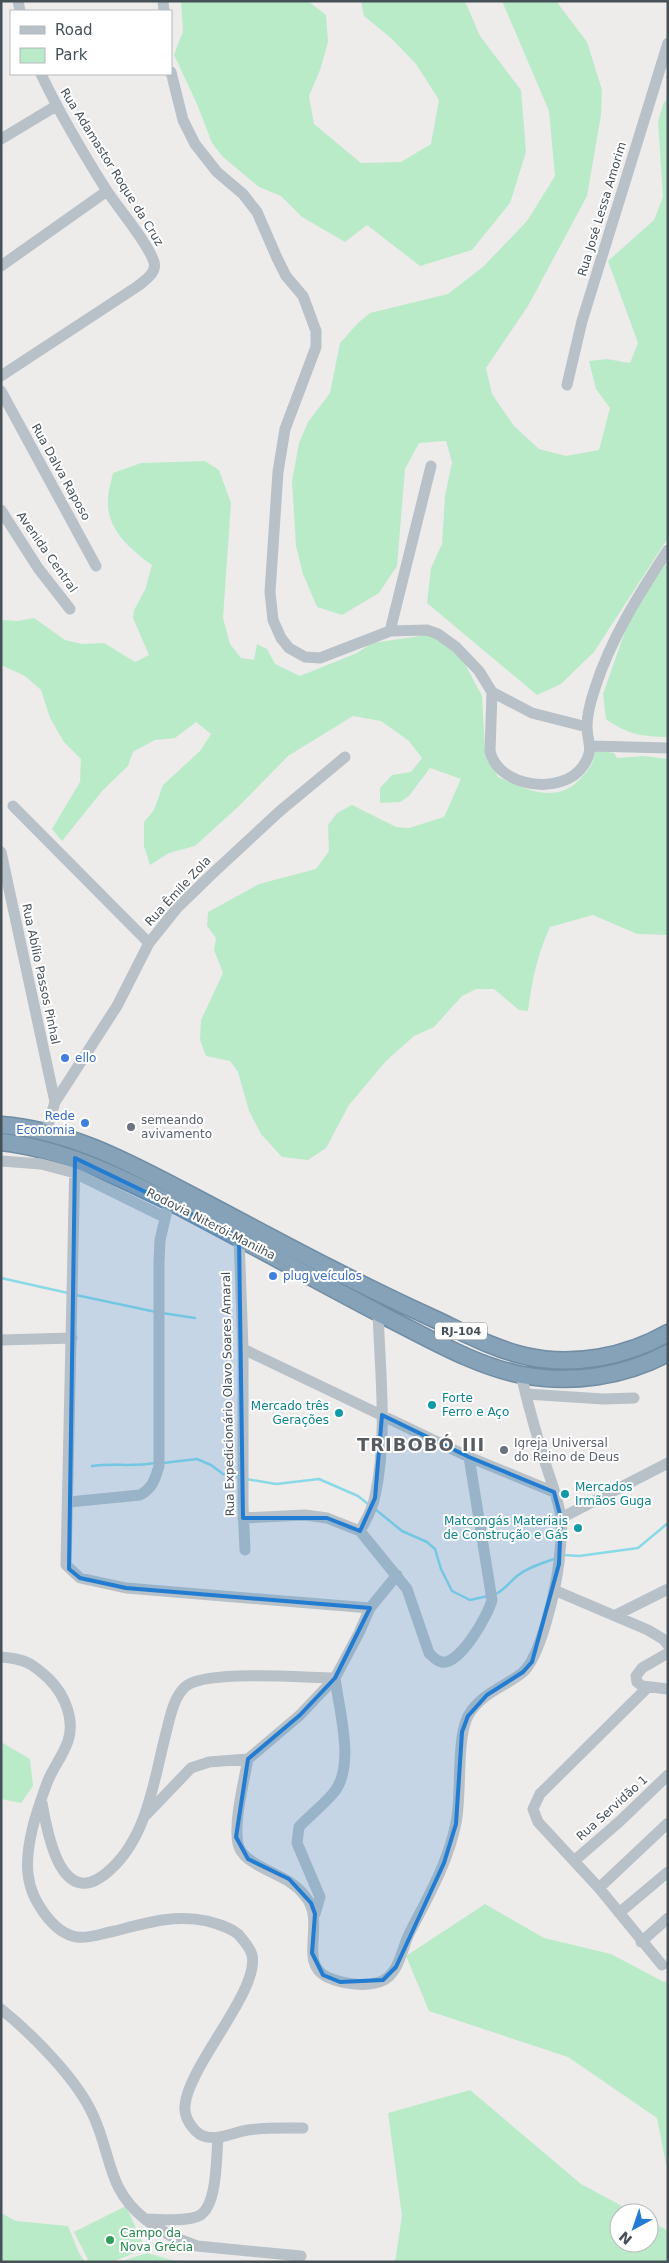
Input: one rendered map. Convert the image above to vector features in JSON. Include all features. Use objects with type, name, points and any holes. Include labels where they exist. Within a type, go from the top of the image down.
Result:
[{"type":"highway","name":"Rodovia Niterói-Manilha","points":[[1,1125],[58,1134],[112,1154],[396,1301],[496,1347],[535,1358],[563,1361],[597,1359],[631,1350],[668,1333]]},
{"type":"highway","name":"Rodovia Niterói-Manilha","points":[[1,1142],[34,1146],[167,1209],[239,1237],[434,1341],[488,1365],[520,1374],[568,1380],[600,1376],[636,1368],[668,1353]]},
{"type":"street","name":"Rua José Lessa Amorim","points":[[568,384],[582,321],[668,43]]},
{"type":"street","name":"Rua Adamastor Roque da Cruz","points":[[1,376],[138,286],[151,276],[154,263],[148,250],[107,191],[56,106],[41,75]]},
{"type":"street","points":[[172,75],[183,120],[195,144],[217,172],[243,194],[257,212],[286,276],[303,296],[316,331],[316,348],[285,429],[278,472],[270,592],[273,620],[281,638],[289,648],[304,657],[320,658],[390,631],[427,630],[438,634],[456,647],[479,671],[492,692],[532,713],[587,727]]},
{"type":"street","points":[[1,139],[56,106]]},
{"type":"street","points":[[1,266],[107,191]]},
{"type":"street","name":"Rua Dalva Raposo","points":[[1,391],[96,566]]},
{"type":"street","points":[[390,631],[431,466]]},
{"type":"street","name":"Avenida Central","points":[[1,510],[38,568],[70,609]]},
{"type":"street","points":[[492,692],[490,750],[492,758],[500,771],[513,779],[529,783],[560,783],[574,777],[583,766],[591,746],[587,727],[595,688],[629,610],[668,550]]},
{"type":"street","points":[[591,746],[668,748]]},
{"type":"street","name":"Rua Êmile Zola","points":[[46,1132],[55,1102],[117,1006],[149,943],[177,908],[212,874],[280,811],[346,756]]},
{"type":"street","points":[[13,806],[149,943]]},
{"type":"street","name":"Rua Abílio Passos Pinhal","points":[[1,852],[55,1102]]},
{"type":"street","points":[[1,1161],[75,1166],[69,1502],[66,1565],[80,1578],[126,1588],[242,1596],[370,1608]]},
{"type":"street","points":[[69,1502],[140,1495],[148,1491],[154,1482],[158,1462],[160,1240],[167,1209]]},
{"type":"street","name":"Rua Expedicionário Olavo Soares Amaral","points":[[239,1237],[244,1350],[243,1518],[245,1550]]},
{"type":"street","points":[[360,1531],[370,1513],[375,1498],[380,1460],[382,1414],[378,1312]]},
{"type":"street","points":[[1,1340],[72,1338]]},
{"type":"street","points":[[244,1350],[469,1457],[554,1492]]},
{"type":"street","points":[[335,1678],[346,1761],[342,1778],[335,1792],[299,1826],[297,1843],[320,1897],[315,1914],[312,1953],[316,1967],[324,1975],[340,1982],[369,1984],[384,1980],[396,1967],[409,1933],[428,1900],[444,1863],[456,1824],[460,1796],[462,1732],[468,1716],[487,1695],[528,1667],[545,1623],[554,1590],[560,1549],[561,1518],[520,1374]]},
{"type":"street","points":[[526,1394],[603,1399],[634,1398]]},
{"type":"street","points":[[243,1518],[305,1515],[327,1518],[360,1531],[407,1589],[429,1653],[435,1659],[443,1662],[450,1661],[464,1649],[482,1622],[492,1595],[477,1519],[469,1457]]},
{"type":"street","points":[[561,1518],[668,1463]]},
{"type":"street","points":[[144,1816],[191,1768],[209,1762],[248,1759],[300,1715],[335,1678],[370,1608],[396,1575]]},
{"type":"street","points":[[616,1615],[668,1589]]},
{"type":"street","points":[[554,1590],[616,1615],[657,1635],[668,1646]]},
{"type":"street","points":[[668,1653],[638,1671],[638,1682],[647,1688],[668,1689]]},
{"type":"street","points":[[1,1656],[21,1659],[35,1666],[54,1685],[68,1709],[70,1725],[68,1741],[48,1782],[33,1828],[28,1872],[32,1896],[46,1916],[61,1932],[78,1937],[95,1936],[174,1918],[196,1919],[219,1924],[236,1932],[245,1942],[252,1955],[251,1970],[245,1989],[191,2085],[184,2105],[186,2119],[196,2131],[205,2137],[218,2138],[250,2130],[303,2128]]},
{"type":"street","points":[[41,1802],[53,1852],[63,1872],[80,1883],[94,1882],[111,1869],[126,1853],[144,1816],[171,1715],[177,1698],[185,1687],[196,1680],[208,1678],[250,1676],[335,1678]]},
{"type":"street","points":[[647,1688],[540,1794],[535,1801],[533,1809],[538,1822],[599,1888],[662,1966]]},
{"type":"street","points":[[248,1759],[236,1837],[240,1850],[257,1865],[289,1879],[311,1903],[315,1914]]},
{"type":"street","name":"Rua Servidão 1","points":[[574,1861],[619,1822],[668,1775]]},
{"type":"street","points":[[599,1888],[668,1823]]},
{"type":"street","points":[[619,1913],[668,1872]]},
{"type":"street","points":[[641,1942],[668,1918]]},
{"type":"street","points":[[1,2009],[33,2039],[83,2095],[94,2117],[113,2176],[124,2198],[144,2219],[170,2236],[197,2246],[301,2256]]},
{"type":"street","points":[[144,2219],[184,2220],[197,2217],[206,2211],[211,2203],[218,2138]]},
{"type":"highlighted area","points":[[75,1158],[239,1237],[243,1518],[327,1518],[360,1531],[375,1498],[382,1415],[469,1457],[554,1492],[561,1518],[559,1564],[532,1662],[523,1672],[487,1695],[468,1716],[462,1732],[456,1824],[444,1863],[396,1967],[383,1980],[340,1982],[323,1975],[312,1953],[315,1914],[311,1903],[289,1879],[248,1859],[236,1837],[248,1759],[300,1715],[335,1678],[370,1608],[126,1588],[80,1578],[69,1569]]},
{"type":"green space","points":[[181,1],[308,1],[326,15],[328,42],[320,70],[309,96],[314,124],[361,163],[401,162],[431,144],[439,100],[416,64],[391,38],[364,16],[361,1],[465,1],[480,36],[521,90],[526,152],[510,203],[472,250],[420,266],[367,225],[345,242],[302,217],[281,196],[259,187],[223,157],[212,143],[197,104],[174,55],[183,31]]},
{"type":"green space","points":[[502,1],[556,1],[587,42],[602,90],[601,115],[587,196],[528,306],[486,368],[492,394],[514,426],[539,449],[566,456],[599,450],[610,408],[596,389],[589,361],[607,359],[630,363],[638,343],[608,261],[654,220],[663,197],[658,121],[664,102],[668,99],[668,538],[594,652],[561,684],[537,695],[427,603],[431,568],[442,544],[445,496],[452,462],[446,441],[419,443],[405,469],[397,566],[379,593],[342,615],[317,607],[303,574],[296,546],[292,481],[299,443],[308,422],[330,393],[340,343],[370,313],[448,294],[484,266],[527,221],[555,176],[549,111]]},
{"type":"green space","points":[[205,461],[219,470],[231,503],[223,618],[230,644],[241,658],[254,660],[257,644],[267,649],[275,664],[300,676],[357,653],[372,643],[434,634],[464,662],[482,696],[485,750],[498,777],[530,790],[552,793],[572,786],[581,778],[591,765],[595,750],[614,753],[617,758],[644,756],[668,759],[668,935],[637,934],[593,915],[550,927],[536,968],[528,1011],[519,1010],[494,989],[476,989],[462,996],[434,1027],[414,1036],[386,1061],[349,1105],[326,1148],[308,1160],[282,1157],[261,1134],[249,1111],[238,1072],[230,1061],[206,1056],[200,1040],[201,1020],[223,973],[214,950],[216,938],[207,926],[208,912],[259,884],[316,869],[329,851],[328,825],[337,813],[352,805],[396,827],[409,828],[444,817],[461,779],[430,768],[409,796],[400,802],[380,803],[380,788],[392,775],[411,772],[422,758],[409,741],[381,721],[353,716],[288,756],[239,806],[195,846],[169,853],[150,865],[144,846],[144,822],[154,810],[163,785],[200,751],[211,734],[196,722],[175,738],[155,740],[133,752],[128,766],[103,790],[62,841],[52,829],[80,782],[81,759],[64,742],[50,718],[41,690],[25,676],[1,665],[1,620],[18,621],[34,618],[65,640],[82,644],[104,643],[135,662],[149,655],[133,618],[134,610],[145,590],[152,565],[121,538],[111,520],[108,511],[108,500],[113,473],[141,463]]},
{"type":"green space","points":[[668,561],[668,737],[635,734],[606,719],[603,694],[631,614]]},
{"type":"green space","points":[[1,1742],[30,1759],[33,1786],[21,1803],[1,1799]]},
{"type":"green space","points":[[485,1904],[544,1938],[611,1954],[664,1982],[668,1980],[668,2174],[657,2118],[568,2057],[429,2011],[406,1956]]},
{"type":"green space","points":[[470,2090],[581,2184],[616,2203],[609,2203],[609,2253],[659,2253],[659,2226],[668,2231],[668,2262],[395,2262],[402,2216],[388,2113]]},
{"type":"green space","name":"Campo da Nova Grécia","points":[[126,2206],[145,2248],[113,2262],[89,2262],[74,2232]]},
{"type":"green space","points":[[1,2213],[16,2221],[68,2226],[79,2253],[85,2262],[1,2262]]},
{"type":"green space","points":[[147,2253],[171,2260],[187,2262],[119,2262]]},
{"type":"waterway","points":[[1,1278],[68,1293]]},
{"type":"waterway","points":[[76,1295],[156,1312]]},
{"type":"waterway","points":[[162,1313],[195,1318]]},
{"type":"waterway","points":[[163,1463],[197,1459],[211,1465],[223,1474],[241,1477]]},
{"type":"waterway","points":[[92,1466],[155,1463]]},
{"type":"waterway","points":[[246,1479],[276,1484],[319,1479],[358,1496],[368,1504]]},
{"type":"waterway","points":[[375,1509],[402,1531],[427,1542],[435,1549],[441,1569],[452,1591],[470,1600],[488,1596]]},
{"type":"waterway","points":[[564,1555],[579,1556],[638,1548],[668,1523]]},
{"type":"waterway","points":[[496,1594],[526,1570],[557,1558]]},
{"type":"place","name":"ello","points":[[65,1058]]},
{"type":"place","name":"Rede Economia","points":[[85,1123]]},
{"type":"place","name":"semeando avivamento","points":[[131,1127]]},
{"type":"place","name":"plug veículos","points":[[273,1276]]},
{"type":"place","name":"Forte Ferro e Aço","points":[[432,1405]]},
{"type":"place","name":"Mercado três Gerações","points":[[339,1413]]},
{"type":"place","name":"Igreja Universal do Reino de Deus","points":[[504,1450]]},
{"type":"place","name":"Mercados Irmãos Guga","points":[[565,1494]]},
{"type":"place","name":"Matcongás Materiais de Construção e Gás","points":[[578,1528]]},
{"type":"place","name":"Campo da Nova Grécia","points":[[110,2240]]},
{"type":"district","name":"TRIBOBÓ III","points":[[421,1444]]}]
